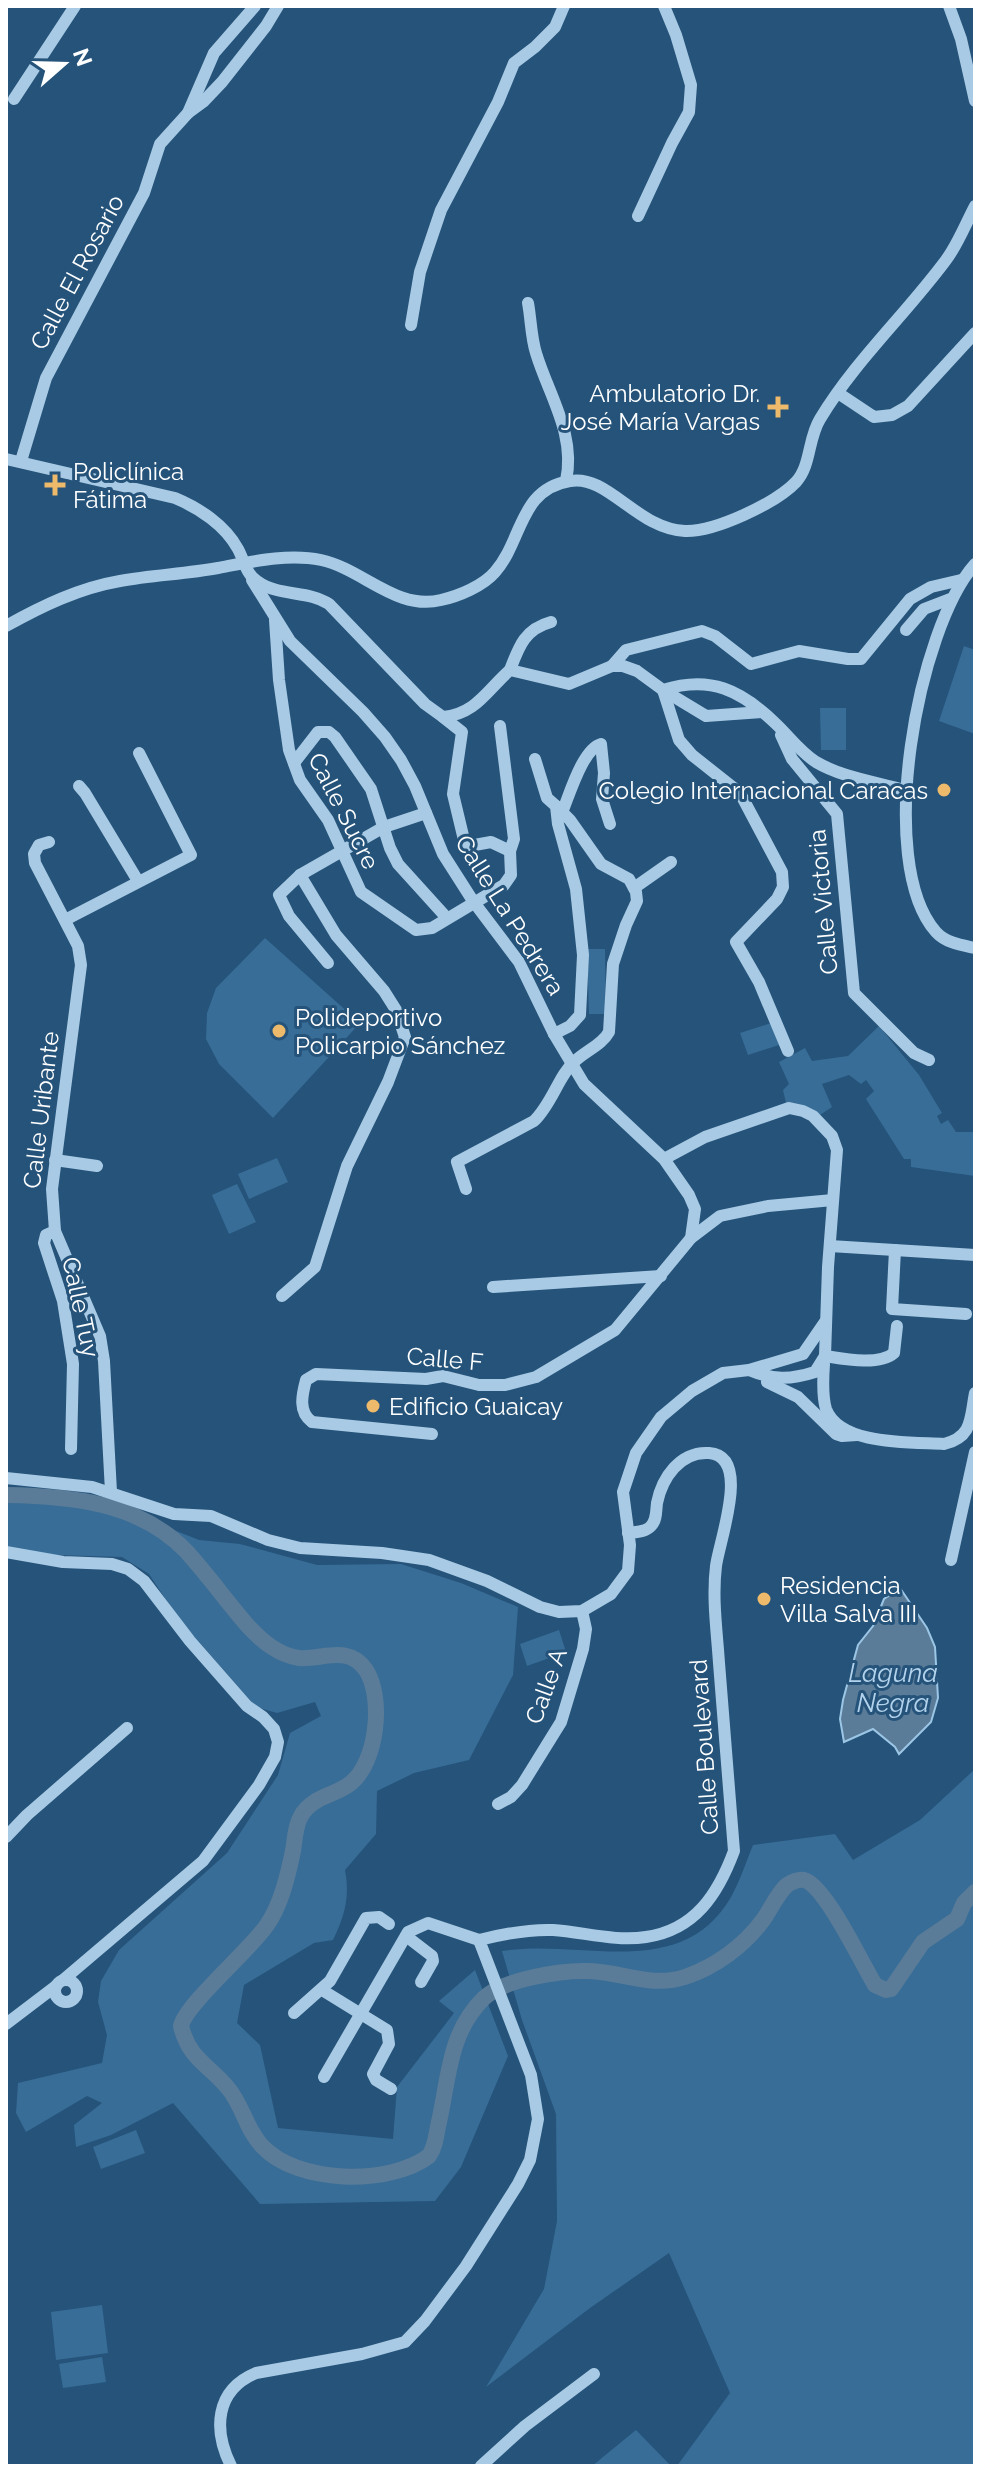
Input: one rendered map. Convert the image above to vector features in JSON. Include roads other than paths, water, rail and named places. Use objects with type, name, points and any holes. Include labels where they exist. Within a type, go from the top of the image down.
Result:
[{"type":"street","points":[[14,99],[75,6]]},
{"type":"street","name":"Calle El Rosario","points":[[188,113],[214,53],[255,6]]},
{"type":"street","name":"Calle El Rosario","points":[[21,461],[46,378],[144,193],[160,144],[222,82],[278,6]]},
{"type":"street","points":[[411,325],[420,272],[441,210],[498,102],[514,63],[555,27],[564,6]]},
{"type":"street","points":[[638,216],[689,112],[691,85],[664,6]]},
{"type":"street","points":[[949,6],[961,39],[975,101]]},
{"type":"street","points":[[6,626],[48,604],[104,584],[243,562],[316,559],[348,569],[392,594],[423,601],[440,601],[471,589],[495,573],[523,514],[533,501],[544,491],[566,481],[585,481],[603,487],[652,523],[686,531],[716,526],[770,500],[802,475],[819,421],[838,393],[947,259],[975,206]]},
{"type":"street","points":[[528,303],[535,351],[562,420],[570,464],[566,481]]},
{"type":"street","points":[[838,393],[874,417],[892,415],[908,406],[975,333]]},
{"type":"street","name":"Calle La Pedrera","points":[[6,459],[175,498],[189,504],[220,527],[234,543],[255,588],[290,641],[385,737],[415,786],[443,854],[473,901],[519,962],[554,1034],[584,1084],[664,1159],[689,1195],[695,1209],[691,1238]]},
{"type":"street","points":[[975,564],[950,599],[931,652],[904,790],[905,834],[914,884],[926,918],[943,938],[975,948]]},
{"type":"street","points":[[252,577],[267,587],[320,599],[329,604],[425,704],[462,732],[453,794],[465,844],[494,843],[510,851],[514,839],[500,726]]},
{"type":"street","points":[[612,666],[628,649],[702,631],[715,636],[751,664],[799,651],[860,659],[910,599],[931,587],[961,580]]},
{"type":"street","points":[[906,630],[923,610],[950,599]]},
{"type":"street","name":"Calle Sucre","points":[[275,618],[279,680],[289,750],[300,780],[328,820],[361,892],[416,930],[432,928],[509,880],[510,851]]},
{"type":"street","points":[[443,717],[468,711],[510,670],[525,636],[536,626],[551,622]]},
{"type":"street","points":[[510,670],[569,684],[612,666],[623,666],[637,671],[706,716],[762,712]]},
{"type":"street","points":[[663,690],[686,683],[710,684],[737,694],[821,765],[904,790]]},
{"type":"street","points":[[663,690],[679,740],[688,752],[740,793],[781,867],[784,881],[781,893],[736,943],[759,982],[788,1051]]},
{"type":"street","name":"Calle Victoria","points":[[777,725],[792,759],[837,814],[854,994],[914,1053],[929,1060]]},
{"type":"street","points":[[294,763],[318,732],[329,732],[347,751],[371,789],[398,864],[446,917]]},
{"type":"street","points":[[554,1034],[578,1018],[583,989],[580,915],[558,824],[559,808],[592,748],[601,744],[604,773],[602,799],[610,824]]},
{"type":"street","points":[[65,920],[191,855],[139,753]]},
{"type":"street","points":[[466,1189],[457,1162],[534,1121],[543,1112],[571,1064],[608,1033],[612,972],[626,925],[637,901],[629,879],[601,864],[559,808],[547,798],[535,759]]},
{"type":"street","points":[[79,786],[138,881]]},
{"type":"street","points":[[328,963],[289,916],[279,895],[300,875],[384,827],[426,813]]},
{"type":"street","name":"Calle Uribante","points":[[49,842],[39,845],[34,854],[78,946],[81,965],[51,1203],[55,1231],[100,1336],[111,1492]]},
{"type":"street","points":[[634,888],[671,862]]},
{"type":"street","points":[[282,1296],[315,1267],[347,1166],[388,1082],[405,1037],[396,1010],[384,991],[336,935],[300,875]]},
{"type":"street","points":[[664,1159],[705,1137],[789,1108],[813,1116],[832,1136],[837,1150],[823,1366],[828,1413],[836,1423],[866,1439],[944,1444],[965,1434],[975,1393]]},
{"type":"street","points":[[55,1160],[97,1166]]},
{"type":"street","name":"Calle F","points":[[432,1434],[312,1422],[304,1413],[301,1398],[306,1380],[316,1374],[426,1379],[443,1376],[479,1385],[505,1385],[536,1377],[615,1330],[691,1238],[720,1216],[732,1211],[833,1200]]},
{"type":"street","name":"Calle Tuy","points":[[55,1231],[44,1237],[63,1301],[71,1349],[74,1380],[71,1449]]},
{"type":"street","points":[[830,1246],[975,1255]]},
{"type":"street","points":[[895,1250],[892,1309],[966,1314]]},
{"type":"street","points":[[493,1287],[661,1276]]},
{"type":"street","points":[[6,1478],[111,1492],[174,1514],[211,1516],[268,1540],[300,1548],[382,1553],[429,1560],[487,1581],[540,1607],[559,1612],[582,1611],[611,1594],[624,1578],[629,1563],[623,1492],[630,1464],[642,1442],[669,1408],[723,1373],[749,1370],[808,1350],[825,1322]]},
{"type":"street","points":[[749,1370],[778,1380],[808,1375],[842,1359],[887,1358],[894,1353],[897,1326]]},
{"type":"street","points":[[791,1358],[823,1366]]},
{"type":"street","points":[[749,1370],[761,1380],[798,1397],[836,1434],[857,1435]]},
{"type":"street","points":[[951,1560],[975,1449],[965,1434]]},
{"type":"street","name":"Calle Boulevard","points":[[479,1940],[530,1930],[643,1938],[665,1932],[690,1919],[712,1898],[734,1851],[715,1568],[732,1483],[729,1466],[718,1455],[711,1453],[696,1455],[679,1463],[666,1477],[653,1523],[644,1530],[628,1533]]},
{"type":"street","points":[[6,1552],[63,1562],[112,1564],[128,1569],[144,1581],[190,1641],[247,1706],[274,1729],[278,1742],[275,1757],[259,1785],[203,1861],[60,1983],[6,2024]]},
{"type":"street","name":"Calle A","points":[[498,1804],[511,1797],[522,1785],[561,1722],[583,1649],[586,1629],[582,1611]]},
{"type":"street","points":[[6,1837],[127,1728]]},
{"type":"street","points":[[294,2013],[322,1990],[337,1972],[366,1918],[374,1916],[389,1924]]},
{"type":"street","points":[[231,2466],[222,2448],[219,2426],[223,2407],[231,2390],[241,2379],[256,2373],[362,2354],[405,2342],[457,2279],[501,2213],[530,2160],[538,2119],[531,2075],[479,1940],[428,1923],[413,1928],[324,2077]]},
{"type":"street","points":[[406,1936],[432,1956],[433,1961],[421,1982]]},
{"type":"street","points":[[60,1983],[56,1995],[63,2001],[73,1996],[88,1959]]},
{"type":"street","points":[[60,1983],[73,1982],[73,1996]]},
{"type":"street","points":[[322,1990],[389,2033],[389,2044],[373,2074],[376,2080],[391,2089]]},
{"type":"street","points":[[29,2007],[73,1996]]},
{"type":"street","points":[[481,2466],[499,2457],[525,2426],[594,2374]]},
{"type":"water","name":"Laguna Negra","points":[[900,1588],[927,1628],[935,1647],[938,1698],[931,1722],[899,1754],[873,1729],[844,1742],[840,1719],[858,1645],[873,1626],[884,1599]]},
{"type":"waterway","points":[[6,1495],[79,1500],[125,1512],[147,1522],[186,1551],[248,1626],[271,1646],[299,1658],[351,1657],[366,1670],[372,1682],[375,1729],[367,1760],[360,1773],[345,1787],[311,1804],[301,1816],[286,1880],[272,1917],[259,1936],[194,2004],[181,2026],[194,2054],[233,2095],[262,2146],[278,2159],[297,2168],[320,2174],[368,2176],[412,2166],[429,2156],[436,2140],[457,2040],[472,2011],[493,1991],[505,1986],[534,1977],[578,1971],[660,1981],[685,1977],[707,1968],[738,1947],[763,1920],[783,1889],[797,1880],[804,1880],[822,1896],[875,1985],[886,1990],[891,1989],[923,1942],[957,1919],[964,1903],[975,1892]]},
{"type":"place","name":"Ambulatorio Dr. José María Vargas","points":[[778,407]]},
{"type":"place","name":"Policlínica Fátima","points":[[55,485]]},
{"type":"place","name":"Colegio Internacional Caracas","points":[[944,790]]},
{"type":"place","name":"Polideportivo Policarpio Sánchez","points":[[279,1031]]},
{"type":"place","name":"Edificio Guaicay","points":[[373,1406]]},
{"type":"place","name":"Residencia Villa Salva III","points":[[764,1599]]}]
